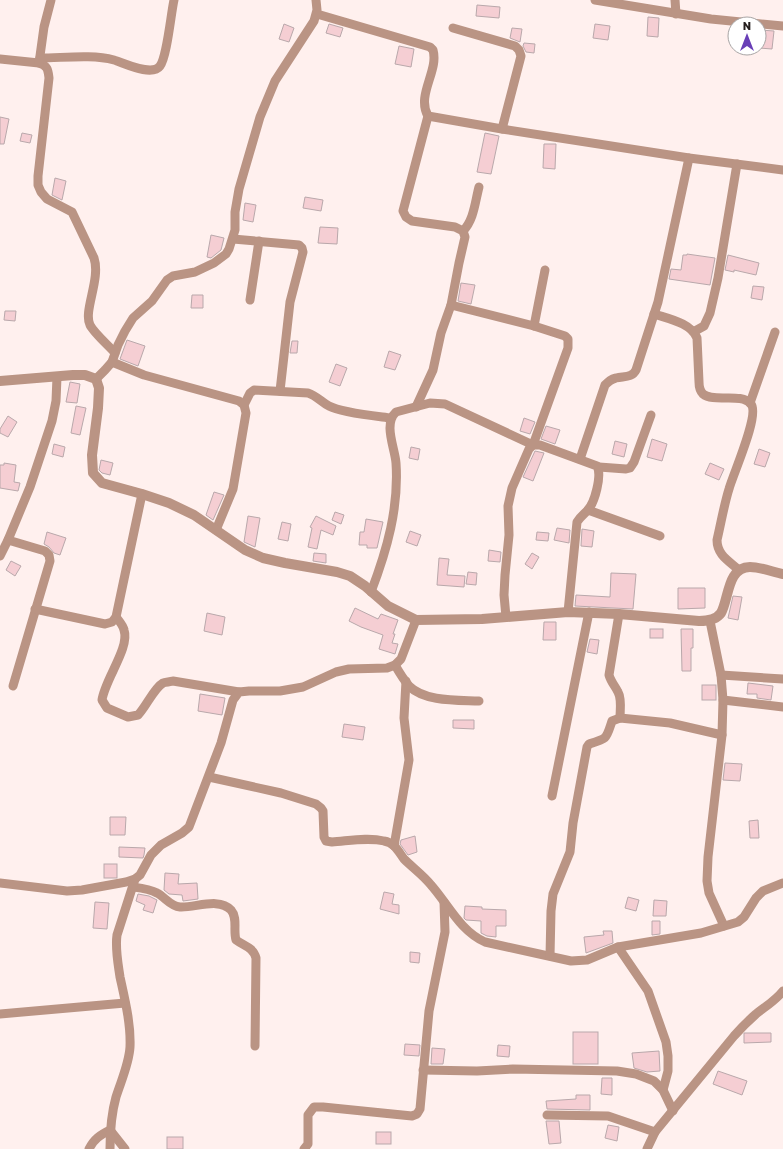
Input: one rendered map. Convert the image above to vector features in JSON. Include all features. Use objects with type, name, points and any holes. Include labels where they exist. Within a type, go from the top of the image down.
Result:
[{"type":"street","points":[[40,60],[44,27],[51,0]]},
{"type":"street","points":[[0,59],[40,60],[105,58],[144,70],[154,71],[160,67],[164,57],[174,0]]},
{"type":"street","points":[[96,379],[105,370],[114,357],[125,331],[133,318],[152,301],[167,280],[173,276],[195,272],[221,259],[229,249],[233,239],[239,190],[268,97],[275,81],[314,21],[317,14],[316,0]]},
{"type":"street","points":[[595,0],[710,19],[783,26]]},
{"type":"street","points":[[675,0],[676,14]]},
{"type":"street","points":[[317,14],[433,50],[434,59],[424,99],[424,109],[428,116],[403,211],[406,217],[412,221],[455,227],[463,231],[465,237],[451,305],[441,333],[433,370],[416,407]]},
{"type":"street","points":[[453,28],[515,46],[520,50],[521,56],[502,130]]},
{"type":"street","points":[[40,60],[48,70],[49,78],[38,185],[41,192],[47,199],[72,212],[94,258],[96,273],[88,318],[90,326],[114,357],[144,376],[239,401],[244,405],[246,413],[236,476],[233,489],[216,530]]},
{"type":"street","points":[[428,116],[502,130],[689,158],[783,170]]},
{"type":"street","points":[[580,459],[605,385],[616,378],[630,376],[635,373],[654,314],[689,158]]},
{"type":"street","points":[[695,331],[704,326],[710,313],[718,278],[737,164]]},
{"type":"street","points":[[463,231],[469,226],[479,187]]},
{"type":"street","points":[[233,239],[299,245],[302,248],[303,252],[290,302],[280,391]]},
{"type":"street","points":[[250,300],[259,241]]},
{"type":"street","points":[[534,326],[546,270]]},
{"type":"street","points":[[451,305],[534,326],[565,336],[569,343],[533,445],[529,449],[512,488],[508,506],[510,535],[504,595],[506,617]]},
{"type":"street","points":[[654,314],[688,326],[695,331],[697,338],[699,382],[700,389],[704,394],[712,397],[744,400],[750,403],[753,408],[753,415],[748,434],[728,489],[717,540],[717,547],[720,554],[740,570]]},
{"type":"street","points":[[750,403],[775,332]]},
{"type":"street","points":[[0,381],[73,375],[85,375],[96,379]]},
{"type":"street","points":[[0,556],[30,487],[52,421],[56,401],[57,377]]},
{"type":"street","points":[[96,379],[99,388],[98,408],[92,454],[94,473],[102,483],[169,503],[194,515],[235,544],[257,555],[285,563],[337,572],[350,576],[388,606],[416,620],[482,619],[568,612],[590,612],[710,621],[720,614],[734,575],[740,570],[749,567],[783,574]]},
{"type":"street","points":[[244,405],[250,393],[254,390],[308,393],[315,395],[329,406],[338,410],[391,418]]},
{"type":"street","points":[[371,592],[383,558],[395,511],[396,468],[390,427],[391,418],[396,412],[430,404],[451,406],[533,445],[540,445],[599,467],[626,470],[630,468],[634,462],[651,415]]},
{"type":"street","points":[[568,612],[577,522],[580,516],[588,510],[594,501],[599,476],[599,467]]},
{"type":"street","points":[[35,609],[105,624],[112,622],[116,617],[142,494]]},
{"type":"street","points":[[588,510],[660,536]]},
{"type":"street","points":[[8,540],[50,555],[50,561],[14,686]]},
{"type":"street","points":[[552,796],[590,612]]},
{"type":"street","points":[[619,614],[609,675],[611,683],[618,692],[621,700],[620,718]]},
{"type":"street","points":[[116,617],[124,628],[126,638],[122,651],[103,691],[102,700],[107,708],[128,717],[138,715],[144,709],[156,689],[163,683],[173,681],[239,692],[249,690],[280,691],[303,687],[336,672],[349,668],[387,668],[395,665],[400,659],[416,620]]},
{"type":"street","points":[[710,621],[723,700],[722,735],[708,857],[707,881],[709,892],[724,926]]},
{"type":"street","points":[[395,665],[409,686],[428,696],[449,700],[479,701]]},
{"type":"street","points":[[720,675],[783,679]]},
{"type":"street","points":[[394,846],[408,760],[404,718],[406,681]]},
{"type":"street","points":[[110,1149],[112,1114],[130,1048],[125,1003],[116,957],[116,935],[134,883],[140,876],[151,854],[161,845],[182,833],[189,826],[221,743],[232,700],[239,692]]},
{"type":"street","points":[[723,700],[783,707]]},
{"type":"street","points":[[550,956],[553,894],[570,852],[573,823],[587,747],[589,744],[602,740],[606,737],[612,721],[620,718],[670,722],[722,735]]},
{"type":"street","points":[[209,777],[281,793],[316,804],[323,811],[324,837],[326,841],[374,840],[385,841],[394,846],[404,859],[431,884],[463,926],[476,938],[485,942],[571,961],[586,960],[618,947],[700,933],[738,922],[744,917],[756,898],[763,891],[783,883]]},
{"type":"street","points":[[0,883],[68,891],[126,882],[134,883],[157,893],[171,904],[178,907],[216,904],[224,905],[231,910],[235,919],[234,934],[236,940],[249,947],[254,952],[256,958],[255,1046]]},
{"type":"street","points":[[304,1149],[308,1144],[308,1115],[314,1107],[324,1106],[412,1116],[417,1114],[420,1109],[429,1011],[444,932],[444,902]]},
{"type":"street","points":[[618,947],[648,991],[666,1042],[668,1071],[663,1090]]},
{"type":"street","points":[[647,1149],[655,1132],[744,1024],[757,1013],[779,1003],[783,991]]},
{"type":"street","points":[[0,1014],[125,1003]]},
{"type":"street","points":[[423,1070],[477,1072],[513,1069],[617,1071],[636,1074],[654,1081],[663,1090],[673,1111]]},
{"type":"street","points":[[547,1115],[608,1116],[655,1132]]},
{"type":"street","points":[[89,1149],[93,1141],[100,1135],[110,1130]]},
{"type":"street","points":[[110,1130],[125,1149]]},
{"type":"building","points":[[477,5],[500,7],[499,18],[476,16]]},
{"type":"building","points":[[648,17],[659,18],[658,37],[647,36]]},
{"type":"building","points":[[284,24],[294,28],[289,42],[279,39]]},
{"type":"building","points":[[329,24],[343,28],[340,37],[326,33]]},
{"type":"building","points":[[595,24],[610,26],[608,40],[593,38]]},
{"type":"building","points":[[512,28],[522,29],[520,42],[510,38]]},
{"type":"building","points":[[767,30],[774,31],[772,49],[767,49]]},
{"type":"building","points":[[524,43],[535,44],[534,53],[526,52],[523,46]]},
{"type":"building","points":[[399,46],[414,49],[411,67],[395,64]]},
{"type":"building","points":[[0,117],[9,119],[4,144],[0,144]]},
{"type":"building","points":[[22,133],[32,135],[30,143],[20,141]]},
{"type":"building","points":[[485,133],[499,136],[491,174],[477,172]]},
{"type":"building","points":[[544,144],[556,144],[555,169],[543,168]]},
{"type":"building","points":[[55,178],[66,181],[62,200],[52,195]]},
{"type":"building","points":[[305,197],[323,200],[321,211],[303,208]]},
{"type":"building","points":[[245,203],[256,205],[253,222],[243,220]]},
{"type":"building","points":[[320,227],[338,228],[337,244],[318,243]]},
{"type":"building","points":[[211,235],[224,238],[221,250],[211,258],[207,257]]},
{"type":"building","points":[[687,254],[715,258],[710,285],[669,279],[671,269],[681,270],[683,255]]},
{"type":"building","points":[[728,255],[759,263],[756,275],[734,270],[734,272],[725,270]]},
{"type":"building","points":[[461,283],[475,285],[471,304],[458,301]]},
{"type":"building","points":[[753,286],[764,287],[762,300],[751,298]]},
{"type":"building","points":[[192,295],[203,295],[203,308],[191,308]]},
{"type":"building","points":[[5,311],[16,311],[15,321],[4,320]]},
{"type":"building","points":[[127,340],[145,346],[138,366],[120,359]]},
{"type":"building","points":[[292,341],[298,341],[297,353],[290,353]]},
{"type":"building","points":[[389,351],[401,355],[395,370],[384,367]]},
{"type":"building","points":[[336,364],[347,368],[340,386],[329,382]]},
{"type":"building","points":[[70,382],[80,384],[77,403],[66,402]]},
{"type":"building","points":[[76,406],[86,408],[80,435],[71,433]]},
{"type":"building","points":[[8,416],[17,422],[8,437],[0,433],[0,429]]},
{"type":"building","points":[[524,418],[535,422],[530,434],[520,431]]},
{"type":"building","points":[[546,426],[560,430],[555,444],[541,439]]},
{"type":"building","points":[[652,439],[667,444],[662,461],[647,457]]},
{"type":"building","points":[[615,441],[627,444],[624,457],[612,454]]},
{"type":"building","points":[[54,444],[65,447],[63,457],[52,454]]},
{"type":"building","points":[[411,447],[420,449],[418,460],[409,458]]},
{"type":"building","points":[[759,449],[770,453],[765,467],[754,464]]},
{"type":"building","points":[[535,451],[544,453],[533,481],[523,477]]},
{"type":"building","points":[[101,460],[113,463],[110,475],[102,473],[99,470]]},
{"type":"building","points":[[4,463],[16,465],[14,482],[20,483],[18,491],[0,488],[0,465],[4,465]]},
{"type":"building","points":[[710,463],[724,469],[719,480],[705,474]]},
{"type":"building","points":[[214,492],[224,495],[213,520],[206,515]]},
{"type":"building","points":[[335,512],[344,515],[341,524],[332,520]]},
{"type":"building","points":[[248,516],[260,518],[255,547],[244,542]]},
{"type":"building","points":[[316,516],[336,526],[333,535],[321,530],[317,549],[308,547],[312,528],[310,527]]},
{"type":"building","points":[[366,519],[383,522],[377,548],[367,548],[367,545],[359,545],[360,532],[364,532]]},
{"type":"building","points":[[282,522],[291,524],[288,541],[278,539]]},
{"type":"building","points":[[557,528],[570,530],[569,543],[554,540]]},
{"type":"building","points":[[582,529],[594,531],[592,547],[581,546]]},
{"type":"building","points":[[410,531],[421,535],[417,546],[406,542]]},
{"type":"building","points":[[47,532],[66,538],[60,555],[54,553],[44,544]]},
{"type":"building","points":[[537,532],[549,533],[548,541],[536,540]]},
{"type":"building","points":[[489,550],[501,552],[500,562],[488,561]]},
{"type":"building","points":[[314,553],[326,554],[326,563],[313,561]]},
{"type":"building","points":[[532,553],[539,557],[532,569],[525,564]]},
{"type":"building","points":[[439,558],[449,559],[447,575],[465,576],[464,587],[437,585]]},
{"type":"building","points":[[11,561],[21,566],[15,576],[6,570]]},
{"type":"building","points":[[468,572],[477,573],[476,585],[466,584]]},
{"type":"building","points":[[611,573],[636,574],[633,609],[575,606],[576,595],[610,597]]},
{"type":"building","points":[[678,588],[705,588],[705,608],[678,609]]},
{"type":"building","points":[[733,596],[742,597],[738,620],[728,618]]},
{"type":"building","points":[[355,608],[378,619],[381,614],[398,620],[393,634],[395,634],[392,643],[398,644],[395,654],[379,649],[383,635],[349,621]]},
{"type":"building","points":[[207,613],[225,617],[222,635],[204,631]]},
{"type":"building","points":[[544,622],[556,622],[556,640],[543,640]]},
{"type":"building","points":[[650,629],[663,629],[663,638],[650,638]]},
{"type":"building","points":[[681,629],[693,629],[691,671],[682,671]]},
{"type":"building","points":[[590,639],[599,640],[597,654],[587,652]]},
{"type":"building","points":[[748,683],[773,686],[771,700],[757,698],[757,694],[747,694]]},
{"type":"building","points":[[702,685],[716,685],[716,700],[702,700]]},
{"type":"building","points":[[200,694],[225,698],[222,715],[198,711]]},
{"type":"building","points":[[453,720],[474,720],[474,729],[453,728]]},
{"type":"building","points":[[344,724],[365,727],[363,740],[342,737]]},
{"type":"building","points":[[725,763],[742,764],[740,781],[723,780]]},
{"type":"building","points":[[110,817],[126,817],[125,835],[110,835]]},
{"type":"building","points":[[758,820],[759,838],[750,838],[749,821]]},
{"type":"building","points":[[415,836],[417,852],[408,855],[400,844],[401,840]]},
{"type":"building","points":[[119,847],[145,848],[143,858],[119,857]]},
{"type":"building","points":[[104,864],[117,864],[117,878],[104,878]]},
{"type":"building","points":[[165,873],[179,874],[178,884],[197,883],[198,899],[183,901],[182,895],[169,894],[164,890]]},
{"type":"building","points":[[384,892],[394,894],[392,904],[399,905],[399,914],[380,909]]},
{"type":"building","points":[[138,894],[149,896],[157,900],[153,913],[143,910],[145,905],[136,901]]},
{"type":"building","points":[[628,897],[639,900],[636,911],[625,908]]},
{"type":"building","points":[[654,900],[667,901],[666,916],[653,916]]},
{"type":"building","points":[[95,902],[109,903],[107,929],[93,928]]},
{"type":"building","points":[[465,906],[482,907],[482,909],[506,910],[506,926],[496,926],[496,937],[487,936],[481,933],[481,921],[466,920],[464,918]]},
{"type":"building","points":[[652,921],[660,921],[660,934],[652,935]]},
{"type":"building","points":[[603,931],[612,931],[613,943],[586,953],[584,937],[604,935]]},
{"type":"building","points":[[410,952],[420,953],[419,963],[410,962]]},
{"type":"building","points":[[573,1032],[598,1032],[598,1064],[573,1064]]},
{"type":"building","points":[[744,1033],[771,1033],[771,1042],[744,1043]]},
{"type":"building","points":[[405,1044],[420,1045],[419,1056],[404,1055]]},
{"type":"building","points":[[498,1045],[510,1046],[509,1057],[497,1056]]},
{"type":"building","points":[[432,1048],[445,1049],[443,1064],[431,1064]]},
{"type":"building","points":[[659,1051],[660,1071],[647,1072],[634,1068],[632,1053]]},
{"type":"building","points":[[718,1071],[747,1081],[742,1095],[713,1084]]},
{"type":"building","points":[[602,1078],[612,1078],[612,1095],[601,1094]]},
{"type":"building","points":[[576,1095],[590,1095],[590,1110],[547,1109],[546,1101],[576,1099]]},
{"type":"building","points":[[546,1121],[559,1121],[561,1143],[549,1144]]},
{"type":"building","points":[[608,1125],[619,1127],[617,1141],[605,1138]]},
{"type":"building","points":[[376,1132],[391,1132],[391,1144],[376,1144]]},
{"type":"building","points":[[167,1137],[183,1137],[183,1149],[167,1149]]}]
